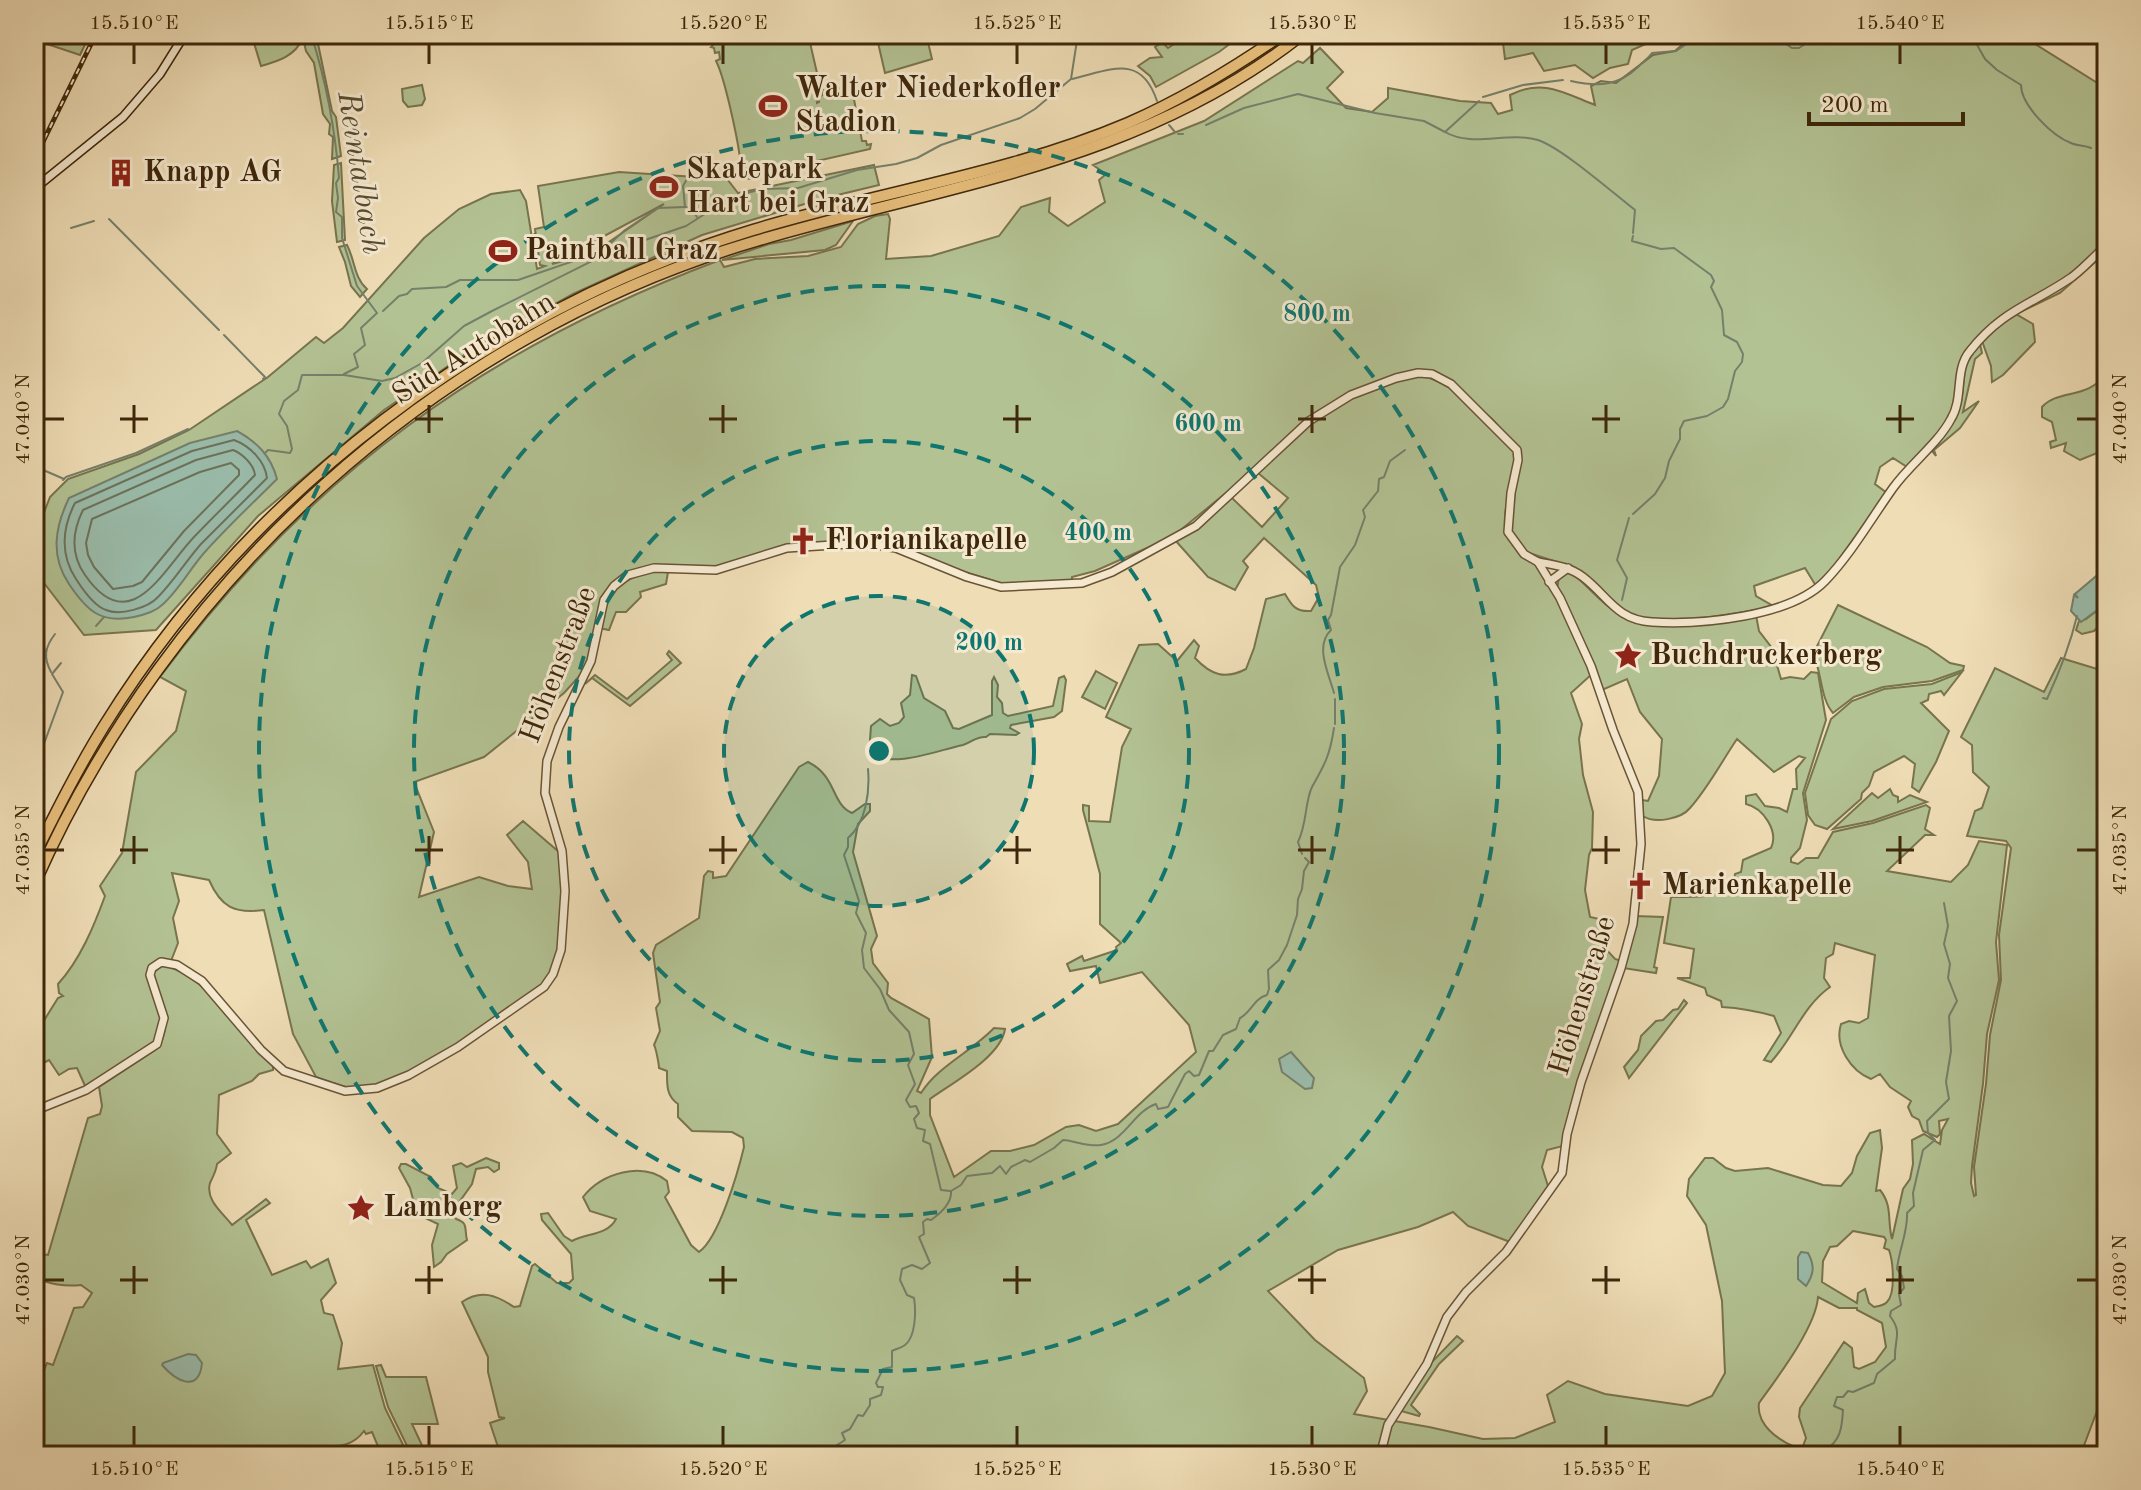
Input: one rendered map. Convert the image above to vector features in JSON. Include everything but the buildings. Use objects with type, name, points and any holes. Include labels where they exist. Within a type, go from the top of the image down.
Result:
[{"type":"highway","name":"Süd Autobahn","points":[[34,856],[81,766],[140,673],[196,600],[260,529],[350,445],[480,353],[580,298],[684,253],[753,230],[1003,165],[1126,123],[1186,95],[1283,34]]},
{"type":"highway","name":"Süd Autobahn","points":[[34,885],[92,771],[150,681],[204,608],[267,538],[359,453],[484,365],[585,309],[674,270],[740,246],[1007,176],[1130,135],[1190,107],[1262,64],[1301,36]]},
{"type":"street","points":[[34,189],[92,144],[130,109],[160,74],[185,34]]},
{"type":"street","points":[[1538,562],[1568,568],[1583,577],[1618,611],[1653,622],[1705,620],[1774,610],[1817,587],[1828,578],[1900,479],[1948,424],[1958,403],[1962,363],[1973,347],[2006,315],[2074,275],[2107,244]]},
{"type":"street","name":"Höhenstraße","points":[[34,1111],[86,1090],[157,1044],[164,1018],[150,975],[152,968],[161,962],[177,965],[202,981],[261,1050],[284,1071],[345,1091],[377,1088],[409,1075],[458,1047],[544,987],[553,974],[561,950],[565,891],[563,855],[545,793],[547,761],[559,727],[591,661],[604,600],[614,586],[634,572],[658,568],[716,570],[787,548],[864,543],[896,548],[967,577],[1001,587],[1082,583],[1112,572],[1196,526],[1309,421],[1351,395],[1396,378],[1418,373],[1432,374],[1451,384],[1517,450],[1508,532],[1524,554],[1538,562],[1560,598],[1588,658],[1638,792],[1641,844],[1631,935],[1581,1082],[1567,1134],[1562,1173],[1514,1242],[1466,1292],[1444,1322],[1427,1364],[1388,1425],[1380,1456]]},
{"type":"street","points":[[1549,582],[1568,568]]},
{"type":"shaded area","points":[[34,34],[90,34],[80,55],[35,40]]},
{"type":"shaded area","points":[[278,34],[316,34],[332,111],[336,117],[341,156],[332,159],[330,124],[323,114],[314,63],[306,51],[303,38],[291,53],[261,66],[254,43],[278,38]]},
{"type":"shaded area","name":"Walter Niederkofler Stadion","points":[[715,34],[808,34],[820,86],[815,88],[817,103],[818,97],[823,95],[822,90],[840,88],[841,92],[852,89],[862,141],[871,144],[870,149],[755,175],[754,179],[740,178],[733,120],[716,61],[720,59],[719,52],[715,53],[711,47],[716,42]]},
{"type":"shaded area","points":[[876,34],[926,34],[932,59],[885,73]]},
{"type":"shaded area","points":[[1176,34],[1243,34],[1219,52],[1156,87],[1150,76],[1138,66],[1150,58],[1162,57],[1155,47],[1162,42],[1168,48],[1180,40]]},
{"type":"shaded area","points":[[1521,34],[1685,34],[1650,42],[1632,50],[1628,64],[1610,68],[1593,78],[1575,65],[1544,71],[1533,53],[1505,59],[1503,43]]},
{"type":"shaded area","points":[[1787,34],[1794,37],[1796,34],[2033,34],[2032,42],[2107,89],[2107,241],[2065,279],[2005,313],[1971,346],[1947,423],[1907,467],[1893,458],[1880,467],[1875,484],[1887,493],[1816,586],[1805,568],[1754,586],[1756,596],[1775,607],[1705,618],[1647,620],[1619,610],[1569,566],[1526,552],[1511,531],[1519,449],[1493,420],[1444,376],[1433,372],[1396,376],[1308,418],[1254,470],[1172,537],[1095,571],[1072,577],[1072,582],[1038,586],[1001,583],[864,541],[801,543],[725,568],[634,570],[601,601],[584,671],[564,693],[484,757],[414,782],[434,832],[419,897],[479,877],[532,889],[528,862],[507,835],[523,821],[559,852],[562,900],[559,949],[554,965],[537,990],[417,1069],[376,1086],[357,1089],[342,1086],[316,1077],[293,1034],[264,910],[244,911],[230,907],[218,897],[209,880],[172,873],[179,901],[173,918],[178,943],[171,961],[149,969],[162,1018],[157,1040],[86,1088],[77,1068],[59,1075],[49,1060],[34,1068],[34,1016],[43,1022],[58,998],[63,996],[59,993],[58,984],[80,954],[96,919],[105,896],[100,886],[122,853],[136,772],[176,731],[186,691],[160,677],[217,605],[278,539],[341,479],[408,426],[479,377],[554,334],[635,295],[720,260],[724,267],[755,259],[808,256],[841,247],[858,224],[875,216],[888,214],[890,219],[886,259],[931,256],[999,236],[1021,207],[1050,198],[1049,212],[1068,226],[1105,202],[1099,180],[1106,174],[1093,165],[1204,121],[1298,61],[1303,63],[1320,48],[1343,72],[1327,88],[1346,108],[1372,112],[1388,98],[1388,88],[1460,101],[1491,103],[1498,114],[1512,110],[1510,95],[1533,88],[1553,89],[1595,105],[1591,86],[1601,81],[1616,83],[1653,55],[1675,51],[1692,36]]},
{"type":"shaded area","points":[[422,85],[425,99],[422,105],[408,107],[403,101],[402,89]]},
{"type":"shaded area","points":[[341,163],[345,240],[337,242],[332,201],[334,165]]},
{"type":"shaded area","points":[[874,165],[879,185],[702,235],[573,294],[467,353],[384,410],[258,516],[156,630],[84,635],[34,570],[34,538],[50,497],[68,479],[139,454],[189,430],[268,377],[316,337],[324,343],[343,328],[424,238],[459,209],[491,194],[520,190],[526,201],[537,269],[545,266],[540,265],[535,229],[544,227],[538,186],[619,172],[727,179],[738,193]],"holes":[[[664,204],[593,253],[552,264]]]},
{"type":"shaded area","points":[[853,221],[836,245],[825,250],[722,260],[769,244]]},
{"type":"shaded area","points":[[347,245],[360,280],[367,289],[360,297],[351,286],[339,247]]},
{"type":"shaded area","points":[[2107,247],[2107,255],[2103,255],[2060,293],[2016,314],[2033,324],[2035,342],[1992,382],[1991,366],[1982,341],[2013,312],[2075,277]]},
{"type":"shaded area","points":[[1980,344],[1982,353],[1975,359],[1963,412],[1979,401],[1960,428],[1934,450],[1936,456],[1932,451],[1933,447],[1956,415],[1967,362]]},
{"type":"shaded area","points":[[2107,372],[2107,449],[2080,460],[2064,451],[2066,443],[2051,448],[2050,442],[2056,440],[2052,422],[2042,417],[2042,407],[2049,401],[2091,387]]},
{"type":"shaded area","points":[[1418,376],[1445,385],[1470,405],[1514,451],[1514,471],[1505,512],[1506,533],[1535,564],[1558,599],[1592,674],[1571,693],[1582,724],[1579,739],[1583,775],[1593,812],[1592,848],[1585,890],[1590,917],[1608,921],[1603,946],[1621,961],[1563,1146],[1547,1150],[1542,1167],[1548,1186],[1510,1242],[1468,1226],[1453,1212],[1418,1227],[1338,1250],[1268,1291],[1315,1340],[1364,1378],[1367,1391],[1354,1414],[1483,1439],[1515,1438],[1555,1422],[1547,1395],[1568,1381],[1605,1394],[1688,1406],[1712,1396],[1725,1373],[1722,1301],[1706,1225],[1687,1196],[1689,1179],[1705,1158],[1713,1158],[1735,1171],[1768,1168],[1823,1185],[1841,1186],[1852,1173],[1857,1156],[1870,1133],[1880,1130],[1882,1148],[1876,1191],[1880,1190],[1887,1202],[1892,1239],[1903,1189],[1910,1179],[1912,1140],[1924,1134],[1940,1144],[1948,1119],[1939,1121],[1940,1134],[1937,1137],[1923,1131],[1919,1120],[1912,1116],[1908,1107],[1911,1101],[1890,1087],[1880,1074],[1871,1079],[1857,1070],[1842,1049],[1841,1024],[1849,1021],[1859,1023],[1868,1018],[1875,955],[1835,943],[1833,954],[1826,958],[1824,978],[1830,987],[1812,1003],[1771,1062],[1764,1060],[1781,1033],[1774,1016],[1722,1007],[1721,1001],[1707,995],[1705,988],[1677,978],[1690,978],[1694,949],[1664,943],[1671,897],[1711,895],[1733,888],[1735,874],[1741,872],[1743,860],[1771,848],[1773,841],[1768,821],[1758,810],[1746,804],[1746,796],[1756,794],[1765,806],[1787,812],[1793,789],[1797,789],[1796,769],[1805,758],[1799,756],[1774,772],[1737,739],[1703,792],[1686,812],[1661,820],[1643,816],[1642,800],[1648,801],[1659,776],[1662,739],[1640,712],[1627,679],[1602,690],[1557,589],[1559,577],[1567,570],[1612,609],[1632,618],[1666,621],[1756,615],[1759,631],[1772,648],[1781,679],[1804,679],[1811,672],[1818,673],[1826,720],[1803,793],[1807,820],[1800,848],[1791,862],[1798,864],[1806,858],[1818,858],[1833,832],[1873,823],[1926,805],[1930,808],[1925,829],[1934,835],[1925,835],[1887,871],[1951,882],[1968,865],[1979,841],[2007,845],[1996,942],[1999,980],[1987,1034],[1972,1166],[1974,1196],[1974,1167],[1990,1035],[2001,980],[1999,935],[2011,848],[2006,841],[1967,836],[1975,811],[1982,808],[1989,787],[1973,772],[1972,745],[1961,737],[1995,668],[2044,692],[2061,658],[2107,672],[2107,1415],[2097,1411],[2080,1456],[501,1456],[490,1423],[505,1418],[499,1417],[488,1372],[488,1357],[462,1302],[488,1295],[514,1307],[520,1306],[535,1264],[557,1283],[569,1283],[573,1279],[571,1254],[542,1220],[541,1214],[548,1213],[564,1236],[572,1241],[603,1231],[616,1219],[590,1211],[583,1197],[611,1176],[623,1172],[646,1172],[667,1181],[669,1192],[665,1197],[691,1245],[699,1252],[714,1233],[732,1188],[744,1147],[743,1138],[732,1132],[692,1131],[678,1117],[678,1104],[668,1089],[667,1071],[659,1068],[654,1045],[660,1031],[656,1008],[660,1002],[653,953],[656,945],[699,918],[704,876],[708,871],[713,872],[713,878],[726,876],[799,767],[808,762],[817,768],[840,803],[852,813],[870,804],[870,811],[858,824],[853,852],[877,936],[871,949],[873,963],[888,983],[887,994],[929,1019],[932,1057],[917,1091],[921,1093],[936,1075],[994,1028],[1005,1029],[995,1050],[930,1099],[930,1115],[954,1177],[991,1151],[1010,1151],[1034,1145],[1066,1127],[1079,1125],[1096,1131],[1118,1124],[1196,1052],[1189,1025],[1142,972],[1100,983],[1096,966],[1070,971],[1067,964],[1082,956],[1084,961],[1117,950],[1121,943],[1100,924],[1100,874],[1083,810],[1083,805],[1089,806],[1089,821],[1110,822],[1122,747],[1131,729],[1106,717],[1139,645],[1158,644],[1177,661],[1194,640],[1199,646],[1195,658],[1201,664],[1219,674],[1231,674],[1246,669],[1266,599],[1285,594],[1295,607],[1311,611],[1319,597],[1316,585],[1264,538],[1243,561],[1248,567],[1235,590],[1208,577],[1175,540],[1230,496],[1262,527],[1288,498],[1258,473],[1320,415],[1360,394]],"holes":[[[1853,1231],[1886,1240],[1884,1248],[1889,1250],[1893,1284],[1890,1298],[1882,1305],[1874,1307],[1869,1303],[1865,1289],[1858,1293],[1857,1303],[1822,1282],[1823,1261],[1830,1247],[1837,1246]],[[1818,1297],[1839,1308],[1857,1308],[1882,1323],[1886,1347],[1875,1362],[1859,1369],[1854,1367],[1852,1348],[1844,1342],[1800,1408],[1799,1417],[1806,1438],[1803,1446],[1797,1448],[1776,1436],[1765,1425],[1759,1403],[1803,1337]]]},
{"type":"shaded area","points":[[654,571],[668,572],[666,584],[640,592],[641,597],[626,612],[616,612],[609,630],[599,628],[605,605],[616,589],[632,578]]},
{"type":"shaded area","points":[[2107,603],[2107,617],[2094,631],[2082,634],[2076,630],[2079,621]]},
{"type":"shaded area","points":[[1838,605],[1927,647],[1950,663],[1964,666],[1963,670],[1932,681],[1883,687],[1854,697],[1833,713],[1826,700],[1813,654]]},
{"type":"shaded area","points":[[669,651],[681,663],[630,706],[592,678],[585,684],[595,675],[627,699],[672,660],[667,654]]},
{"type":"shaded area","points":[[1096,671],[1117,683],[1105,709],[1082,697]]},
{"type":"shaded area","points":[[1962,672],[1944,695],[1941,691],[1929,694],[1928,700],[1921,703],[1949,731],[1919,792],[1912,787],[1915,764],[1904,756],[1874,772],[1861,799],[1827,829],[1815,825],[1808,815],[1805,793],[1831,719],[1852,701],[1884,689],[1932,684]]},
{"type":"shaded area","points":[[912,675],[916,676],[924,698],[945,711],[953,728],[959,729],[992,715],[994,677],[998,685],[997,697],[1002,703],[1003,713],[1008,716],[1053,706],[1059,678],[1064,676],[1062,711],[1054,717],[1011,725],[1010,728],[1019,733],[1016,735],[990,734],[963,745],[903,759],[879,758],[869,754],[871,726],[880,719],[890,726],[904,717],[901,703],[910,695]]},
{"type":"shaded area","points":[[1890,789],[1898,797],[1898,802],[1910,795],[1927,802],[1872,821],[1833,829],[1872,793],[1878,798]]},
{"type":"shaded area","points":[[1635,916],[1663,917],[1654,967],[1657,968],[1656,973],[1623,968]]},
{"type":"shaded area","points":[[163,965],[179,971],[209,993],[273,1065],[273,1070],[219,1095],[217,1134],[231,1153],[217,1164],[209,1189],[212,1201],[232,1225],[266,1199],[270,1203],[246,1220],[272,1275],[306,1261],[311,1268],[328,1259],[336,1283],[321,1300],[324,1313],[333,1315],[342,1343],[338,1369],[373,1365],[385,1408],[407,1453],[382,1456],[372,1432],[366,1434],[364,1431],[341,1446],[323,1447],[314,1456],[34,1456],[34,1393],[47,1363],[53,1365],[74,1308],[83,1307],[92,1293],[81,1285],[69,1286],[34,1278],[34,1253],[48,1255],[88,1118],[100,1114],[99,1087],[155,1050],[161,1041],[165,1032],[164,1013],[153,973]]},
{"type":"shaded area","points":[[1684,1000],[1687,1003],[1629,1078],[1624,1067],[1638,1050],[1641,1036],[1656,1021],[1663,1020],[1678,1009]]},
{"type":"shaded area","points":[[486,1158],[499,1163],[499,1169],[494,1172],[488,1167],[476,1169],[472,1184],[460,1201],[469,1212],[454,1215],[464,1225],[467,1240],[434,1267],[432,1245],[438,1224],[417,1214],[410,1188],[399,1168],[401,1164],[406,1164],[431,1177],[438,1188],[452,1194],[457,1188],[453,1166],[461,1163],[467,1167]]},
{"type":"shaded area","points":[[1457,1336],[1463,1341],[1439,1364],[1411,1405],[1419,1416],[1401,1411],[1429,1365]]},
{"type":"shaded area","points":[[381,1365],[386,1377],[426,1377],[438,1424],[412,1424],[427,1456],[412,1456],[388,1407],[376,1366]]},
{"type":"water","points":[[237,431],[262,450],[277,479],[213,543],[159,607],[122,619],[104,617],[89,608],[63,573],[57,552],[60,520],[69,498],[190,443]]},
{"type":"water","points":[[2107,567],[2107,603],[2081,622],[2071,611],[2074,595],[2078,598],[2075,594]]},
{"type":"water","points":[[1291,1052],[1314,1078],[1312,1088],[1305,1089],[1282,1072],[1279,1059]]},
{"type":"water","points":[[1801,1252],[1808,1253],[1813,1266],[1806,1286],[1798,1279],[1798,1257]]},
{"type":"water","points":[[188,1354],[196,1355],[202,1363],[200,1373],[192,1381],[180,1380],[162,1365],[163,1363]]},
{"type":"waterway","name":"Reintalbach","points":[[311,34],[332,123],[339,178],[336,183],[336,212],[342,217],[342,238],[357,286],[377,313],[361,328],[365,345],[354,354],[358,367],[344,374]]},
{"type":"waterway","points":[[265,453],[268,450],[290,453],[292,449],[287,426],[279,414],[284,401],[298,390],[302,375],[344,375],[382,381],[395,378],[422,363],[464,326],[610,252],[686,226],[733,196],[764,189],[798,188],[857,170],[896,164],[1020,118],[1071,79],[1078,34]]},
{"type":"waterway","points":[[1571,81],[1590,84],[1615,81],[1631,73],[1652,53],[1676,51],[1701,34]]},
{"type":"waterway","points":[[1749,34],[1777,38],[1792,48],[1799,48],[1820,34]]},
{"type":"waterway","points":[[1971,34],[1985,59],[2021,85],[2026,102],[2047,127],[2071,143],[2091,148]]},
{"type":"waterway","points":[[1072,79],[1112,69],[1133,71],[1142,76],[1157,101]]},
{"type":"waterway","points":[[1483,97],[1523,85],[1563,80]]},
{"type":"waterway","points":[[1206,125],[1244,108],[1298,94],[1375,113],[1424,121],[1445,132],[1479,101]]},
{"type":"waterway","points":[[1169,125],[1175,132]]},
{"type":"waterway","points":[[1445,132],[1467,139],[1514,137],[1538,140],[1548,145],[1635,210],[1633,233]]},
{"type":"waterway","points":[[1178,134],[1183,134]]},
{"type":"waterway","points":[[687,179],[683,186],[685,207],[690,208],[697,217]]},
{"type":"waterway","points":[[590,262],[625,230],[658,208],[685,207]]},
{"type":"waterway","points":[[109,219],[219,330]]},
{"type":"waterway","points":[[71,228],[94,221]]},
{"type":"waterway","points":[[1633,236],[1632,241],[1661,249],[1674,248],[1711,275],[1714,281],[1711,287],[1722,310],[1724,335],[1737,342],[1743,354],[1723,407],[1707,416],[1684,421],[1665,478],[1655,494],[1633,514]]},
{"type":"waterway","points":[[383,311],[412,289],[446,287],[460,280],[518,280],[597,253]]},
{"type":"waterway","points":[[224,335],[265,377],[263,379]]},
{"type":"waterway","points":[[63,480],[136,453],[188,429]]},
{"type":"waterway","points":[[1334,693],[1323,652],[1331,630],[1328,620],[1340,567],[1355,545],[1365,517],[1363,510],[1378,491],[1379,479],[1384,477],[1390,461],[1405,450]]},
{"type":"waterway","points":[[34,466],[64,479]]},
{"type":"waterway","points":[[1622,600],[1627,578],[1617,560],[1629,518]]},
{"type":"waterway","points":[[2043,698],[2047,699],[2056,678],[2077,616]]},
{"type":"waterway","points":[[96,626],[104,617]]},
{"type":"waterway","points":[[39,629],[45,651]]},
{"type":"waterway","points":[[51,672],[46,652],[55,634]]},
{"type":"waterway","points":[[34,771],[63,692],[52,674],[61,663]]},
{"type":"waterway","points":[[1335,699],[1335,724]]},
{"type":"waterway","points":[[1302,854],[1298,842],[1308,799],[1326,759],[1334,728]]},
{"type":"waterway","points":[[868,769],[866,806],[859,824],[848,838],[844,855],[859,901],[856,913],[866,933],[862,950],[864,968],[880,989],[889,1010],[909,1032],[914,1054],[908,1065],[915,1084],[906,1100],[910,1107],[916,1106],[919,1113],[914,1119],[917,1128],[925,1130],[923,1141],[930,1144],[941,1190],[950,1191]]},
{"type":"waterway","points":[[836,1456],[837,1445],[845,1440],[842,1433],[850,1429],[858,1415],[863,1416],[870,1399],[881,1395],[883,1387],[878,1387],[876,1383],[883,1369],[892,1367],[892,1351],[905,1345],[911,1336],[915,1316],[914,1298],[907,1295],[900,1280],[902,1269],[912,1265],[922,1269],[930,1263],[919,1237],[924,1234],[923,1222],[942,1211],[950,1200],[951,1191],[961,1185],[967,1176],[992,1173],[1000,1166],[1006,1174],[1011,1167],[1025,1160],[1030,1162],[1063,1140],[1101,1145],[1117,1138],[1148,1108],[1156,1104],[1158,1109],[1168,1107],[1185,1074],[1189,1071],[1194,1076],[1199,1075],[1209,1051],[1213,1051],[1223,1035],[1236,1029],[1240,1018],[1267,995],[1268,970],[1279,960],[1287,945],[1297,915],[1304,871],[1309,862],[1305,858]]},
{"type":"waterway","points":[[1817,1456],[1823,1447],[1824,1451],[1834,1443],[1840,1433],[1843,1410],[1834,1406],[1837,1397],[1874,1383],[1877,1374],[1895,1359],[1897,1332],[1890,1316],[1891,1311],[1901,1305],[1899,1294],[1904,1288],[1897,1269],[1907,1213],[1914,1206],[1913,1193],[1923,1150],[1935,1140],[1928,1133],[1927,1121],[1949,1099],[1946,1082],[1951,1051],[1949,1016],[1957,1001],[1948,978],[1950,964],[1944,944],[1948,926],[1944,903]]},
{"type":"railway","points":[[34,160],[96,34]]},
{"type":"place","name":"Walter Niederkofler Stadion","points":[[773,106]]},
{"type":"place","name":"Knapp AG","points":[[121,173]]},
{"type":"place","name":"Skatepark Hart bei Graz","points":[[664,187]]},
{"type":"place","name":"Paintball Graz","points":[[503,251]]},
{"type":"place","name":"Florianikapelle","points":[[803,541]]},
{"type":"place","name":"Buchdruckerberg","points":[[1628,656]]},
{"type":"place","name":"Marienkapelle","points":[[1640,886]]},
{"type":"place","name":"Lamberg","points":[[361,1208]]}]
